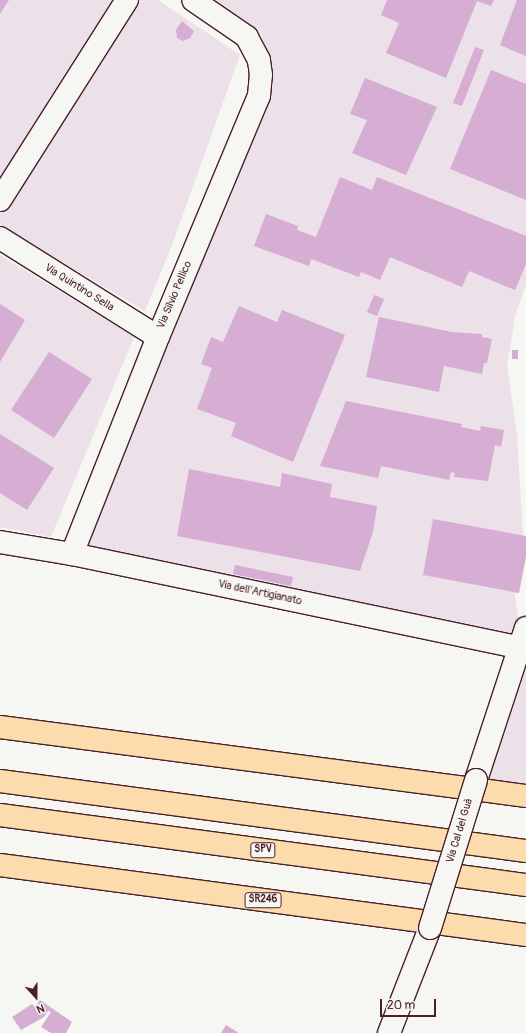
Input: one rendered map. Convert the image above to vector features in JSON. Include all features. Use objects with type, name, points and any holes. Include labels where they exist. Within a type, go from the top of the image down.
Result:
[{"type":"highway","points":[[0,727],[526,796]]},
{"type":"highway","points":[[0,781],[526,851]]},
{"type":"highway","name":"SPV","points":[[0,815],[526,885]]},
{"type":"highway","name":"SR246","points":[[0,865],[526,935]]},
{"type":"street","points":[[0,200],[127,0]]},
{"type":"street","name":"Via Silvio Pellico","points":[[72,554],[158,337],[259,96],[261,75],[259,60],[247,37],[193,0]]},
{"type":"street","name":"Via Quintino Sella","points":[[0,238],[158,337]]},
{"type":"street","name":"Via dell'Artigianato","points":[[0,542],[523,638]]},
{"type":"street","name":"Via Cal del Guà","points":[[389,1033],[430,928],[476,780],[523,638]]},
{"type":"shaded area","points":[[0,0],[158,0],[240,55],[172,245],[145,311],[0,225]]},
{"type":"shaded area","points":[[210,0],[526,0],[526,284],[515,316],[507,367],[517,434],[523,536],[526,537],[526,556],[519,593],[515,593],[521,651],[526,638],[526,795],[477,791],[520,652],[79,543],[198,256],[270,59],[262,37]]},
{"type":"shaded area","points":[[0,255],[134,337],[51,537],[0,527]]},
{"type":"building","points":[[0,0],[9,0],[0,14]]},
{"type":"building","points":[[387,0],[494,0],[491,6],[477,1],[446,78],[386,53],[399,23],[381,15]]},
{"type":"building","points":[[517,0],[526,0],[526,56],[500,45]]},
{"type":"building","points":[[182,21],[194,31],[190,38],[183,41],[177,38],[176,30]]},
{"type":"building","points":[[475,47],[484,50],[462,106],[453,103]]},
{"type":"building","points":[[491,70],[526,84],[526,200],[450,169]]},
{"type":"building","points":[[365,78],[437,107],[406,175],[352,153],[367,120],[350,114]]},
{"type":"building","points":[[340,177],[372,190],[377,177],[526,236],[526,264],[515,290],[469,271],[462,287],[390,257],[380,280],[361,272],[359,277],[311,259],[309,266],[254,246],[266,214],[298,226],[297,230],[316,237]]},
{"type":"building","points":[[374,295],[384,299],[377,316],[367,312]]},
{"type":"building","points":[[0,304],[25,320],[0,362]]},
{"type":"building","points":[[239,306],[277,322],[282,310],[345,335],[293,462],[231,436],[236,423],[197,409],[212,368],[201,364],[211,337],[223,342]]},
{"type":"building","points":[[379,317],[452,332],[482,334],[482,337],[492,339],[487,363],[484,363],[482,374],[444,366],[439,392],[366,377]]},
{"type":"building","points":[[512,350],[518,350],[518,359],[512,359]]},
{"type":"building","points":[[49,352],[92,379],[54,438],[11,410]]},
{"type":"building","points":[[346,401],[462,424],[461,427],[480,431],[481,426],[504,430],[501,447],[495,445],[488,481],[454,477],[455,473],[451,472],[449,480],[381,466],[378,478],[320,466]]},
{"type":"building","points":[[0,434],[54,468],[27,510],[0,493]]},
{"type":"building","points":[[189,469],[280,487],[282,473],[332,484],[330,497],[377,506],[373,532],[360,571],[177,536]]},
{"type":"building","points":[[433,519],[526,536],[526,556],[519,593],[423,575]]},
{"type":"building","points":[[235,565],[293,577],[291,586],[233,574]]},
{"type":"building","points":[[40,1000],[72,1022],[66,1033],[51,1033],[41,1027],[51,1012],[48,1011],[44,1017],[21,1030],[12,1017],[32,1004],[35,1007]]},
{"type":"building","points":[[226,1025],[239,1033],[221,1033]]}]
